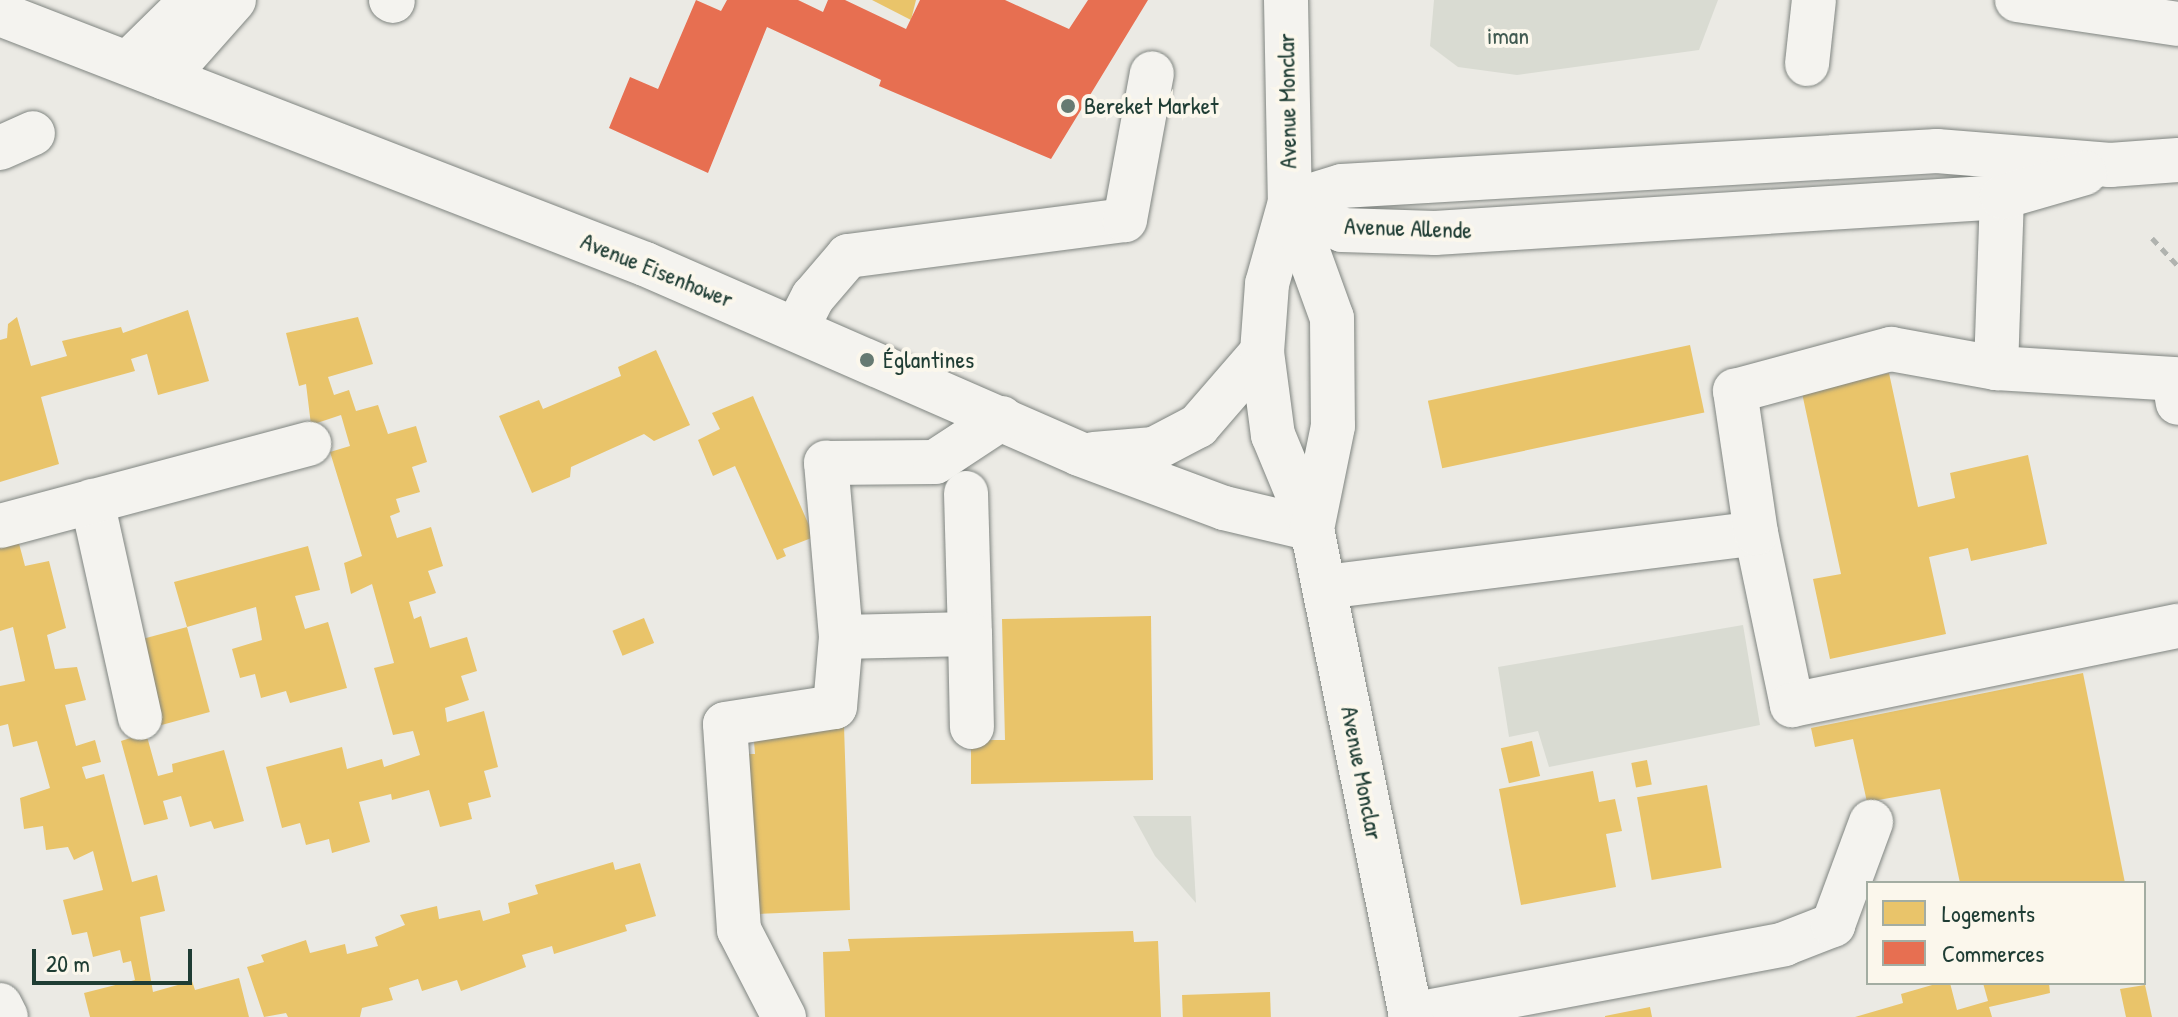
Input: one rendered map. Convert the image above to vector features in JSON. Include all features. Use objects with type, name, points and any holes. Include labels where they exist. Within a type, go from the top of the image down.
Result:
[{"type":"main road","points":[[146,70],[192,0]]},
{"type":"main road","points":[[146,70],[234,0]]},
{"type":"main road","name":"Avenue Monclar","points":[[1286,0],[1290,202],[1267,284],[1262,352],[1273,435],[1312,529],[1325,587],[1410,1016]]},
{"type":"main road","points":[[1807,64],[1814,0]]},
{"type":"main road","points":[[2017,0],[2178,24]]},
{"type":"main road","name":"Avenue Eisenhower","points":[[0,14],[470,194],[797,328],[1079,454],[1224,508],[1312,529]]},
{"type":"main road","points":[[797,328],[813,297],[848,256],[1125,220],[1152,73]]},
{"type":"main road","name":"Avenue Allende","points":[[1290,202],[1342,186],[1402,181],[1937,151],[2110,165],[2178,160]]},
{"type":"main road","name":"Avenue Allende","points":[[1290,202],[1342,230],[1435,233],[2002,197],[2110,165]]},
{"type":"main road","points":[[1996,368],[2002,197]]},
{"type":"main road","name":"Avenue Monclar","points":[[1290,202],[1332,318],[1333,426],[1312,529]]},
{"type":"main road","points":[[2178,403],[2174,379],[1996,368],[1891,349],[1735,391],[1756,533],[1792,705],[2178,626]]},
{"type":"main road","points":[[1079,454],[1154,449],[1198,426],[1262,352]]},
{"type":"main road","points":[[784,1017],[739,930],[725,724],[835,707],[841,637],[826,463],[935,462],[1002,418]]},
{"type":"main road","points":[[0,526],[309,444]]},
{"type":"main road","points":[[966,493],[972,727]]},
{"type":"main road","points":[[92,501],[140,718]]},
{"type":"main road","points":[[1325,587],[1756,533]]},
{"type":"main road","points":[[841,637],[970,634]]},
{"type":"main road","points":[[1410,1016],[1784,944],[1833,925],[1871,822]]},
{"type":"main road","points":[[0,1005],[6,1017]]},
{"type":"path","points":[[2152,238],[2178,266]]},
{"type":"green space","name":"iman","points":[[1434,0],[1718,0],[1699,50],[1517,75],[1458,67],[1430,46]]},
{"type":"green space","points":[[1743,625],[1760,725],[1549,767],[1538,731],[1509,737],[1498,667]]},
{"type":"green space","points":[[1133,816],[1191,816],[1196,903],[1155,856]]},
{"type":"building: Logements","points":[[872,0],[916,0],[911,20]]},
{"type":"building: Logements","points":[[188,310],[209,381],[158,395],[147,354],[131,359],[135,371],[41,397],[59,464],[0,482],[0,340],[7,338],[8,324],[17,317],[31,366],[67,356],[62,341],[121,327],[123,333]]},
{"type":"building: Logements","points":[[358,317],[373,364],[328,377],[334,395],[349,390],[356,411],[378,405],[388,434],[416,426],[427,462],[412,467],[420,492],[396,499],[400,512],[390,516],[397,538],[431,527],[443,566],[428,571],[436,593],[409,602],[414,619],[421,616],[430,648],[467,637],[477,671],[461,676],[469,700],[445,708],[447,722],[484,711],[498,767],[484,771],[491,797],[468,803],[472,819],[440,827],[429,790],[392,800],[391,794],[359,802],[370,842],[332,853],[329,839],[306,845],[300,823],[282,828],[266,767],[342,747],[347,769],[382,759],[384,767],[420,755],[413,731],[393,735],[374,668],[394,663],[372,584],[351,594],[344,563],[362,556],[330,452],[350,446],[341,415],[311,425],[306,384],[299,386],[286,333]]},
{"type":"building: Logements","points":[[1690,345],[1704,412],[1442,468],[1428,401]]},
{"type":"building: Logements","points":[[656,350],[690,425],[654,441],[644,434],[571,467],[570,477],[532,493],[499,416],[539,400],[543,409],[621,376],[618,367]]},
{"type":"building: Logements","points":[[1889,373],[1918,507],[1955,498],[1950,473],[2028,455],[2047,544],[1971,561],[1968,548],[1929,557],[1946,634],[1830,659],[1813,579],[1841,574],[1802,393]]},
{"type":"building: Logements","points":[[753,396],[814,537],[783,549],[786,556],[777,560],[735,466],[713,476],[698,440],[720,429],[712,413]]},
{"type":"building: Logements","points":[[17,536],[25,566],[49,561],[66,628],[47,635],[55,669],[77,667],[86,700],[65,705],[76,746],[95,740],[101,762],[82,767],[86,779],[104,774],[132,882],[157,875],[165,911],[140,917],[153,992],[192,981],[195,990],[239,978],[249,1017],[90,1017],[84,993],[135,980],[131,961],[123,963],[120,950],[93,957],[87,932],[72,935],[63,900],[103,890],[93,851],[74,860],[68,847],[46,850],[43,826],[24,829],[20,798],[50,788],[37,741],[13,747],[8,724],[0,726],[0,686],[25,681],[13,627],[0,631],[0,540]]},
{"type":"building: Logements","points":[[308,546],[320,590],[295,596],[305,629],[328,622],[347,688],[290,703],[286,691],[261,698],[255,674],[240,678],[232,649],[262,640],[256,607],[187,627],[174,582]]},
{"type":"building: Logements","points":[[1151,616],[1153,780],[971,784],[971,740],[1005,740],[1002,619]]},
{"type":"building: Logements","points":[[644,618],[654,643],[623,656],[612,631]]},
{"type":"building: Logements","points":[[187,627],[210,712],[161,725],[139,640]]},
{"type":"building: Logements","points":[[2083,673],[2125,881],[1960,881],[1940,789],[1867,802],[1853,739],[1815,747],[1811,728]]},
{"type":"building: Logements","points":[[844,726],[850,910],[759,914],[749,754],[755,754],[753,729]]},
{"type":"building: Logements","points":[[146,733],[158,776],[173,772],[172,764],[224,750],[244,821],[214,829],[211,821],[190,827],[181,796],[163,801],[168,819],[144,825],[121,741]]},
{"type":"building: Logements","points":[[1532,741],[1540,776],[1509,783],[1501,748]]},
{"type":"building: Logements","points":[[1647,760],[1652,785],[1636,788],[1631,763]]},
{"type":"building: Logements","points":[[1593,771],[1599,802],[1615,799],[1622,831],[1606,834],[1616,887],[1521,905],[1499,789]]},
{"type":"building: Logements","points":[[1707,785],[1722,868],[1652,880],[1637,797]]},
{"type":"building: Logements","points":[[613,862],[615,870],[640,863],[656,916],[625,925],[627,931],[554,954],[552,946],[522,955],[526,967],[461,991],[457,980],[422,991],[418,979],[389,988],[393,1000],[362,1008],[360,1017],[288,1017],[286,1013],[264,1017],[247,967],[264,962],[261,955],[306,940],[310,953],[345,944],[347,954],[378,946],[375,937],[405,925],[400,915],[437,906],[439,919],[480,910],[483,921],[510,913],[508,903],[538,894],[535,885]]},
{"type":"building: Logements","points":[[1133,931],[1134,942],[1158,941],[1161,1017],[825,1017],[823,952],[850,951],[848,939]]},
{"type":"building: Logements","points":[[1932,985],[1951,985],[1957,1010],[1988,1001],[1984,985],[2049,985],[2050,993],[1989,1007],[1992,1017],[1855,1017],[1903,1003],[1901,994]]},
{"type":"building: Logements","points":[[2145,985],[2152,1017],[2126,1017],[2120,989]]},
{"type":"building: Logements","points":[[1270,992],[1271,1017],[1183,1017],[1182,995]]},
{"type":"building: Logements","points":[[1650,1007],[1652,1017],[1605,1017],[1605,1016]]},
{"type":"building: Commerces","points":[[696,0],[721,11],[727,0],[798,0],[823,12],[828,0],[845,0],[906,29],[920,0],[1005,0],[1069,29],[1088,0],[1148,0],[1051,159],[879,86],[881,80],[767,27],[708,173],[609,128],[630,77],[658,89]]},
{"type":"place","name":"Bereket Market","points":[[1068,106]]},
{"type":"place","name":"Églantines","points":[[867,360]]}]
